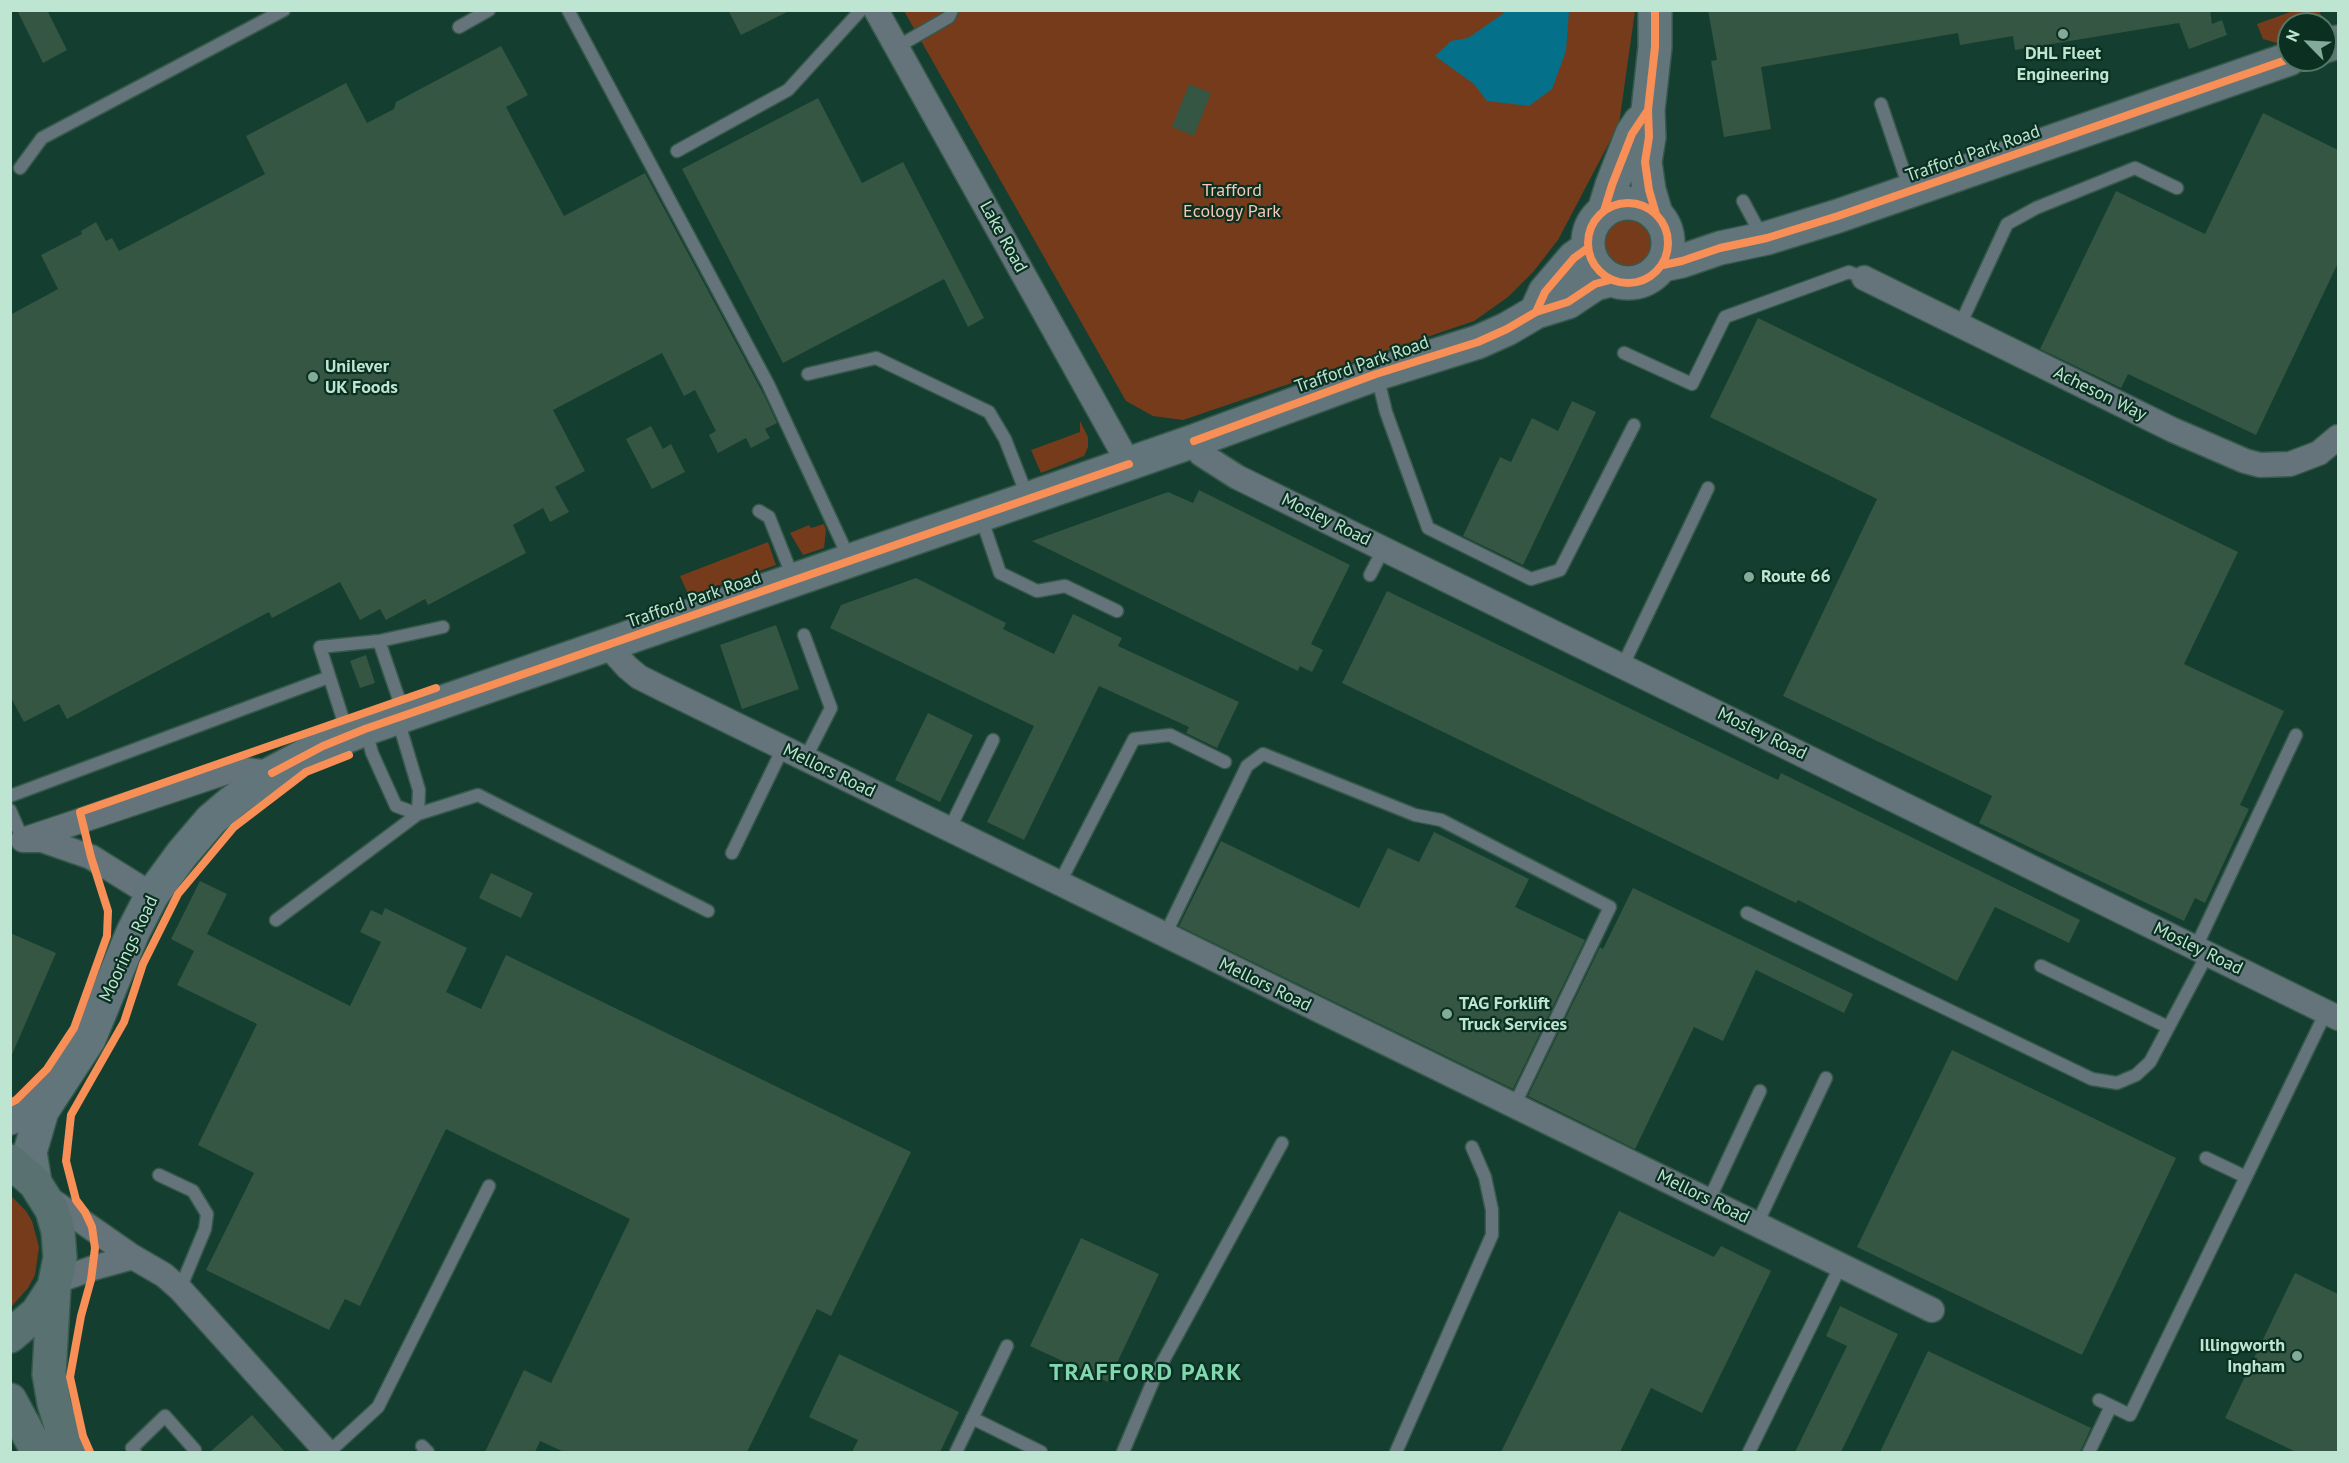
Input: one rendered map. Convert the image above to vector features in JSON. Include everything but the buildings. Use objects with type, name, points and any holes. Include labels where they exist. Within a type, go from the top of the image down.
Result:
[{"type":"main road","points":[[10,1161],[39,1189],[52,1210],[58,1232],[60,1258],[55,1284],[49,1374],[54,1403],[69,1452]]},
{"type":"main road","points":[[10,1336],[37,1313],[55,1284]]},
{"type":"main road","points":[[10,1400],[38,1452]]},
{"type":"street","name":"Lake Road","points":[[876,10],[1129,464]]},
{"type":"street","points":[[1648,110],[1632,134],[1604,211],[1591,227],[1588,248],[1592,261],[1599,272],[1621,284],[1639,282],[1655,274],[1663,265],[1668,254],[1669,242],[1649,190],[1645,162],[1649,137],[1648,110],[1655,47],[1655,10]]},
{"type":"street","name":"Trafford Park Road","points":[[1663,265],[1720,248],[1767,238],[1911,191],[2277,63]]},
{"type":"street","points":[[1604,211],[1617,204],[1631,203],[1644,206],[1661,221],[1704,238],[1720,248]]},
{"type":"street","points":[[1536,312],[1545,291],[1574,258],[1588,248]]},
{"type":"street","name":"Acheson Way","points":[[1864,278],[2173,430],[2245,461],[2260,465],[2290,464],[2319,453],[2338,437]]},
{"type":"street","name":"Trafford Park Road","points":[[272,774],[323,746],[401,717],[1129,464],[1377,374],[1478,342],[1536,312],[1568,302],[1595,284],[1610,280]]},
{"type":"street","name":"Mosley Road","points":[[1194,441],[1201,454],[1211,463],[2332,1015]]},
{"type":"street","name":"Mellors Road","points":[[614,643],[617,656],[639,677],[1932,1310]]},
{"type":"street","points":[[17,842],[235,769],[272,774]]},
{"type":"street","name":"Moorings Road","points":[[39,1189],[30,1152],[32,1138],[42,1111],[89,1039],[133,932],[152,895],[211,820],[272,774]]},
{"type":"street","points":[[17,842],[42,840],[90,857],[152,895]]},
{"type":"street","name":"Moorings Road","points":[[10,1118],[32,1107],[56,1089]]},
{"type":"street","points":[[39,1189],[133,1257],[158,1271],[180,1289],[328,1452]]},
{"type":"street","points":[[55,1284],[93,1268],[133,1257]]},
{"type":"lane","points":[[20,168],[42,138],[284,10]]},
{"type":"lane","points":[[459,27],[489,10]]},
{"type":"lane","points":[[568,10],[768,384],[850,561]]},
{"type":"lane","points":[[677,151],[788,90],[861,10]]},
{"type":"lane","points":[[897,48],[949,17],[952,10]]},
{"type":"lane","points":[[1881,104],[1911,191]]},
{"type":"lane","points":[[1960,325],[2007,224],[2036,208],[2135,168],[2177,188]]},
{"type":"lane","points":[[1743,201],[1757,227],[1767,238]]},
{"type":"lane","points":[[1624,352],[1692,384],[1725,317],[1849,272],[1864,278]]},
{"type":"lane","points":[[808,375],[876,358],[989,412],[1005,439],[1028,499]]},
{"type":"lane","points":[[1377,374],[1386,412],[1428,528],[1531,579],[1560,570],[1634,425]]},
{"type":"lane","points":[[1623,665],[1708,488]]},
{"type":"lane","points":[[759,511],[769,517],[795,581]]},
{"type":"lane","points":[[980,516],[1000,573],[1037,591],[1065,586],[1117,611]]},
{"type":"lane","points":[[1370,575],[1384,548]]},
{"type":"lane","points":[[418,814],[396,806],[372,753],[357,733],[329,677],[320,647],[379,641],[443,627]]},
{"type":"lane","points":[[804,635],[831,708],[806,759]]},
{"type":"lane","points":[[379,641],[419,790],[418,814]]},
{"type":"lane","points":[[10,796],[329,677]]},
{"type":"lane","points":[[1059,884],[1134,739],[1170,735],[1225,762]]},
{"type":"lane","points":[[1747,913],[2092,1079],[2117,1083],[2136,1076],[2150,1062],[2168,1027],[2296,735]]},
{"type":"lane","points":[[949,830],[993,740]]},
{"type":"lane","points":[[732,853],[783,748]]},
{"type":"lane","points":[[1165,935],[1246,766],[1263,754],[1415,815],[1441,820],[1610,907],[1514,1106]]},
{"type":"lane","points":[[276,921],[418,814],[478,795],[708,910]]},
{"type":"lane","points":[[10,810],[17,842]]},
{"type":"lane","points":[[2041,966],[2168,1027]]},
{"type":"lane","points":[[2099,1400],[2130,1415],[2246,1177],[2332,1015]]},
{"type":"lane","points":[[1757,1224],[1826,1078]]},
{"type":"lane","points":[[1709,1200],[1760,1091]]},
{"type":"lane","points":[[1123,1452],[1156,1374],[1282,1143]]},
{"type":"lane","points":[[1396,1452],[1492,1235],[1492,1210],[1485,1176],[1472,1147]]},
{"type":"lane","points":[[2206,1158],[2246,1177]]},
{"type":"lane","points":[[159,1175],[193,1191],[207,1214],[205,1229],[180,1289]]},
{"type":"lane","points":[[328,1452],[378,1407],[489,1186]]},
{"type":"lane","points":[[1749,1452],[1841,1265]]},
{"type":"lane","points":[[956,1452],[1007,1346]]},
{"type":"lane","points":[[2089,1452],[2111,1406]]},
{"type":"lane","points":[[135,1452],[132,1448],[165,1416],[195,1450]]},
{"type":"lane","points":[[972,1418],[1041,1452]]},
{"type":"green space","points":[[2319,10],[2320,12],[2290,12]]},
{"type":"green space","name":"Trafford Ecology Park","points":[[904,11],[1635,11],[1619,124],[1558,240],[1533,272],[1508,297],[1474,321],[1183,420],[1153,416],[1126,401]]},
{"type":"green space","points":[[2277,17],[2277,43],[2263,39],[2257,24]]},
{"type":"green space","points":[[1624,219],[1634,219],[1646,226],[1653,238],[1653,248],[1646,260],[1634,267],[1624,267],[1609,256],[1605,248],[1605,238],[1616,223]]},
{"type":"green space","points":[[1080,421],[1088,437],[1088,447],[1084,456],[1041,473],[1031,450],[1080,432]]},
{"type":"green space","points":[[824,524],[826,530],[824,548],[803,555],[790,533],[809,525],[811,528]]},
{"type":"green space","points":[[768,542],[776,565],[689,596],[680,576]]},
{"type":"green space","points":[[10,1195],[26,1211],[32,1221],[39,1247],[35,1275],[28,1288],[11,1307]]},
{"type":"water","points":[[1503,11],[1569,11],[1566,51],[1552,89],[1529,106],[1487,101],[1474,84],[1435,56],[1451,41],[1468,38],[1504,13]]},
{"type":"cycle path","points":[[1655,10],[1655,47],[1648,110],[1649,137],[1645,162],[1649,190],[1656,214]]},
{"type":"cycle path","points":[[1663,265],[1720,248],[1767,238],[1838,216],[2277,63]]},
{"type":"cycle path","points":[[1604,211],[1632,134],[1648,110]]},
{"type":"cycle path","points":[[1620,203],[1636,203],[1657,214],[1668,235],[1668,243],[1668,251],[1657,272],[1636,283],[1620,283],[1606,277],[1594,265],[1588,251],[1588,235],[1594,221],[1606,209],[1620,203]]},
{"type":"cycle path","points":[[1536,312],[1545,292],[1574,258],[1588,248]]},
{"type":"cycle path","points":[[1194,441],[1376,374],[1478,342],[1536,312],[1568,302],[1595,284],[1610,280]]},
{"type":"cycle path","points":[[272,773],[323,746],[365,729],[1129,464]]},
{"type":"cycle path","points":[[10,1103],[16,1100],[47,1069],[74,1028],[107,936],[108,911],[80,812],[436,688]]},
{"type":"cycle path","points":[[90,1452],[83,1436],[70,1377],[81,1316],[91,1280],[95,1248],[92,1227],[76,1200],[66,1161],[71,1115],[124,1022],[143,964],[178,894],[234,827],[306,772],[349,755]]},
{"type":"place","name":"DHL Fleet Engineering","points":[[2063,34]]},
{"type":"place","name":"Unilever UK Foods","points":[[313,377]]},
{"type":"place","name":"Route 66","points":[[1749,577]]},
{"type":"place","name":"TAG Forklift Truck Services","points":[[1447,1014]]},
{"type":"place","name":"Illingworth Ingham","points":[[2297,1356]]},
{"type":"district","name":"TRAFFORD PARK","points":[[1146,1373]]}]
